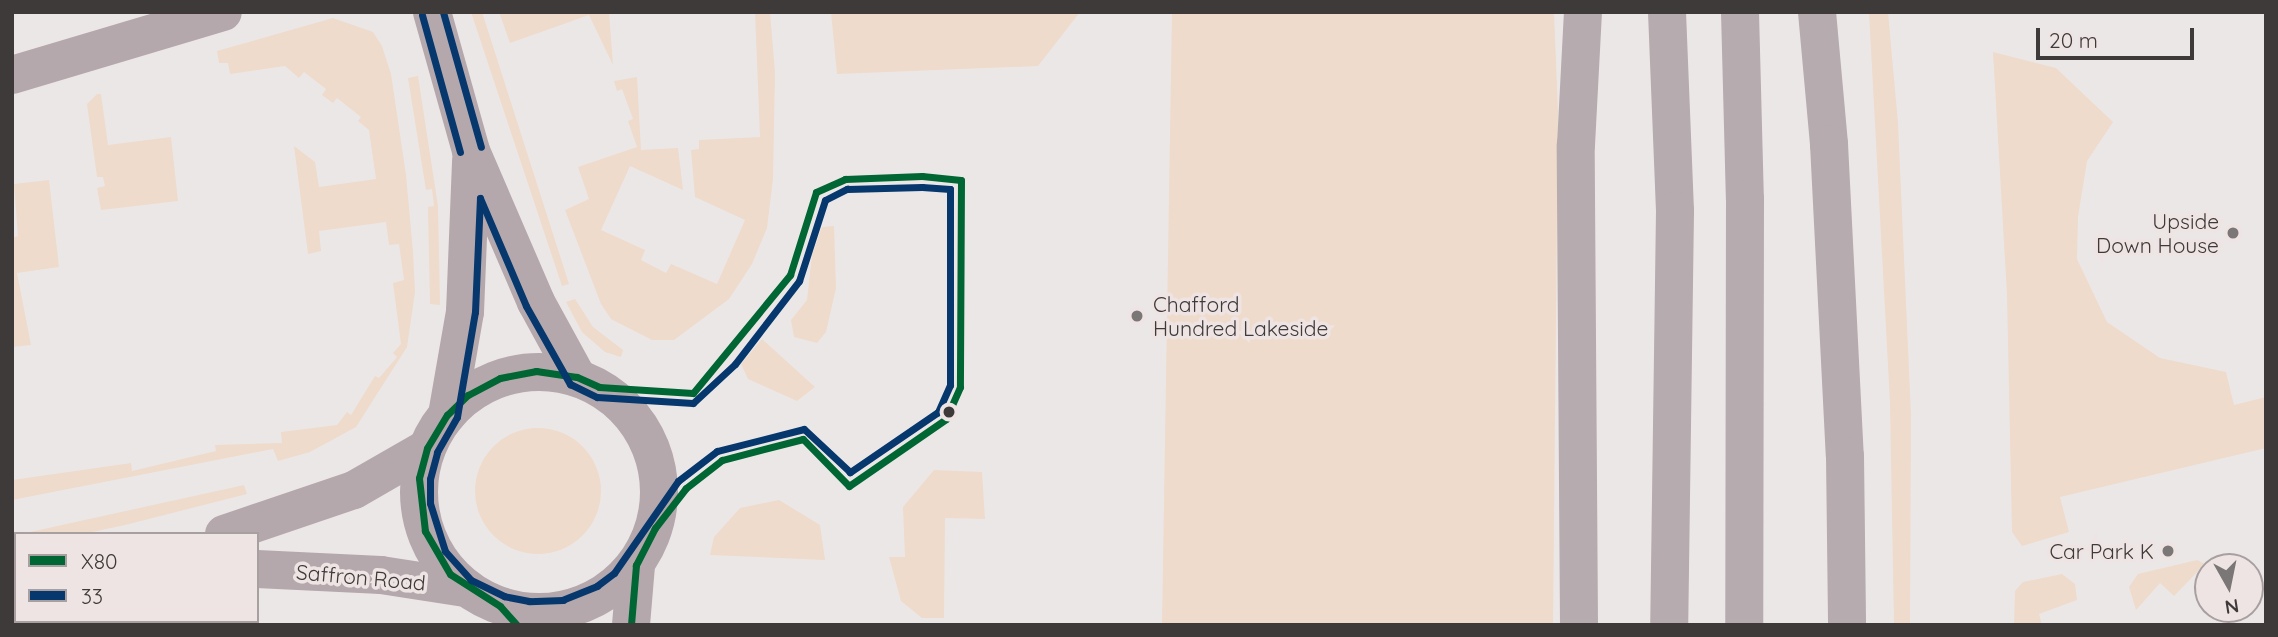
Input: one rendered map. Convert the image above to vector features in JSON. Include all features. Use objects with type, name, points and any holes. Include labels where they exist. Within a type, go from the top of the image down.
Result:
[{"type":"main road","points":[[1579,625],[1576,145],[1583,12]]},
{"type":"main road","points":[[1667,12],[1675,211],[1669,625]]},
{"type":"main road","points":[[1740,12],[1745,199],[1744,625]]},
{"type":"main road","points":[[1817,12],[1829,144],[1845,456],[1847,625]]},
{"type":"street","points":[[12,75],[223,12]]},
{"type":"street","points":[[432,12],[471,151],[536,302],[577,377]]},
{"type":"street","points":[[447,415],[465,312],[471,151]]},
{"type":"street","points":[[536,371],[577,377],[621,403],[644,432],[657,466],[660,496],[655,528],[636,565],[602,595],[565,610],[508,616],[465,588],[436,556],[425,531],[419,478],[427,448],[447,415],[468,395],[500,378],[536,371]]},
{"type":"street","points":[[230,532],[354,490],[427,448]]},
{"type":"street","points":[[631,625],[636,565]]},
{"type":"street","name":"Saffron Road","points":[[259,569],[381,575],[465,588]]},
{"type":"shaded area","points":[[471,12],[482,12],[569,284],[562,286]]},
{"type":"shaded area","points":[[499,12],[609,12],[613,65],[589,15],[510,43]]},
{"type":"shaded area","points":[[755,12],[770,12],[775,73],[773,179],[767,228],[752,264],[729,299],[674,340],[652,340],[611,319],[601,304],[565,210],[589,199],[578,167],[637,147],[628,121],[633,119],[622,89],[617,91],[614,81],[637,77],[641,150],[678,148],[683,190],[630,166],[601,230],[645,250],[641,260],[666,273],[671,264],[717,284],[745,220],[695,197],[691,150],[699,149],[699,140],[760,137]]},
{"type":"shaded area","points":[[831,12],[1080,12],[1038,66],[837,74]]},
{"type":"shaded area","points":[[1172,12],[1554,12],[1558,113],[1553,625],[1162,625]]},
{"type":"shaded area","points":[[1869,12],[1888,12],[1898,123],[1911,415],[1910,625],[1894,625],[1890,403]]},
{"type":"shaded area","points":[[333,18],[373,32],[382,46],[391,74],[406,175],[413,252],[415,292],[407,347],[356,427],[310,452],[278,461],[273,449],[12,500],[12,480],[131,463],[132,471],[216,451],[215,445],[282,443],[281,432],[337,425],[347,412],[351,415],[375,376],[379,378],[397,357],[393,353],[401,344],[393,283],[404,280],[399,244],[389,245],[386,222],[319,231],[321,251],[308,254],[294,146],[315,162],[319,187],[376,179],[369,130],[358,121],[361,117],[337,98],[333,103],[322,95],[326,89],[304,72],[299,78],[285,66],[230,74],[228,63],[219,63],[217,51]]},
{"type":"shaded area","points":[[1993,52],[2056,68],[2113,122],[2087,161],[2078,217],[2077,259],[2107,322],[2160,358],[2226,372],[2234,405],[2266,397],[2266,448],[2060,497],[2069,532],[2022,546],[2012,532],[2007,295]]},
{"type":"shaded area","points":[[418,76],[438,206],[440,305],[430,304],[428,207],[434,206],[432,189],[426,190],[408,78]]},
{"type":"shaded area","points":[[97,94],[101,94],[108,145],[171,137],[178,201],[101,210],[97,188],[105,186],[103,177],[97,177],[87,104]]},
{"type":"shaded area","points":[[49,180],[59,267],[17,273],[31,345],[12,347],[12,238],[18,236],[14,184]]},
{"type":"shaded area","points":[[834,226],[836,288],[826,332],[817,343],[794,337],[791,320],[807,300],[812,255],[822,227]]},
{"type":"shaded area","points":[[575,299],[593,327],[623,350],[621,357],[605,352],[582,332],[566,302]]},
{"type":"shaded area","points":[[762,339],[815,387],[797,401],[748,379],[741,364]]},
{"type":"shaded area","points":[[538,428],[562,432],[583,446],[597,467],[601,491],[597,515],[583,536],[562,550],[538,554],[514,550],[493,536],[479,515],[475,491],[479,467],[493,446],[514,432]]},
{"type":"shaded area","points":[[934,470],[982,472],[985,519],[945,518],[944,618],[922,618],[901,601],[889,557],[905,557],[903,507]]},
{"type":"shaded area","points":[[244,485],[247,494],[92,532],[30,532]]},
{"type":"shaded area","points":[[779,500],[820,525],[825,560],[710,555],[714,537],[740,508]]},
{"type":"shaded area","points":[[2194,561],[2194,575],[2174,596],[2160,583],[2136,610],[2129,587],[2138,574]]},
{"type":"shaded area","points":[[2062,574],[2075,584],[2077,600],[2039,614],[2042,625],[2014,625],[2015,591],[2023,582]]},
{"type":"transit line","name":"33","points":[[443,12],[481,147]]},
{"type":"transit line","name":"33","points":[[422,15],[460,152]]},
{"type":"transit line","name":"X80","points":[[517,625],[500,606],[450,574],[425,531],[419,478],[427,448],[447,415],[468,395],[500,378],[536,371],[577,377],[599,387],[693,393],[790,275],[816,192],[845,179],[922,176],[961,180],[960,387],[946,419],[849,486],[803,439],[722,460],[686,488],[655,528],[636,565],[631,625]]},
{"type":"transit line","name":"33","points":[[922,187],[950,189],[950,385],[938,412],[850,472],[804,429],[717,451],[678,481],[614,573],[597,586],[563,600],[529,601],[504,596],[471,580],[445,551],[430,503],[430,479],[437,452],[457,417],[475,312],[480,198],[526,306],[570,384],[597,397],[693,403],[735,364],[799,281],[825,200],[847,189],[922,187]]},
{"type":"place","name":"Upside Down House","points":[[2233,233]]},
{"type":"place","name":"Chafford Hundred Lakeside","points":[[1137,316]]},
{"type":"place","name":"Car Park K","points":[[2168,551]]}]
